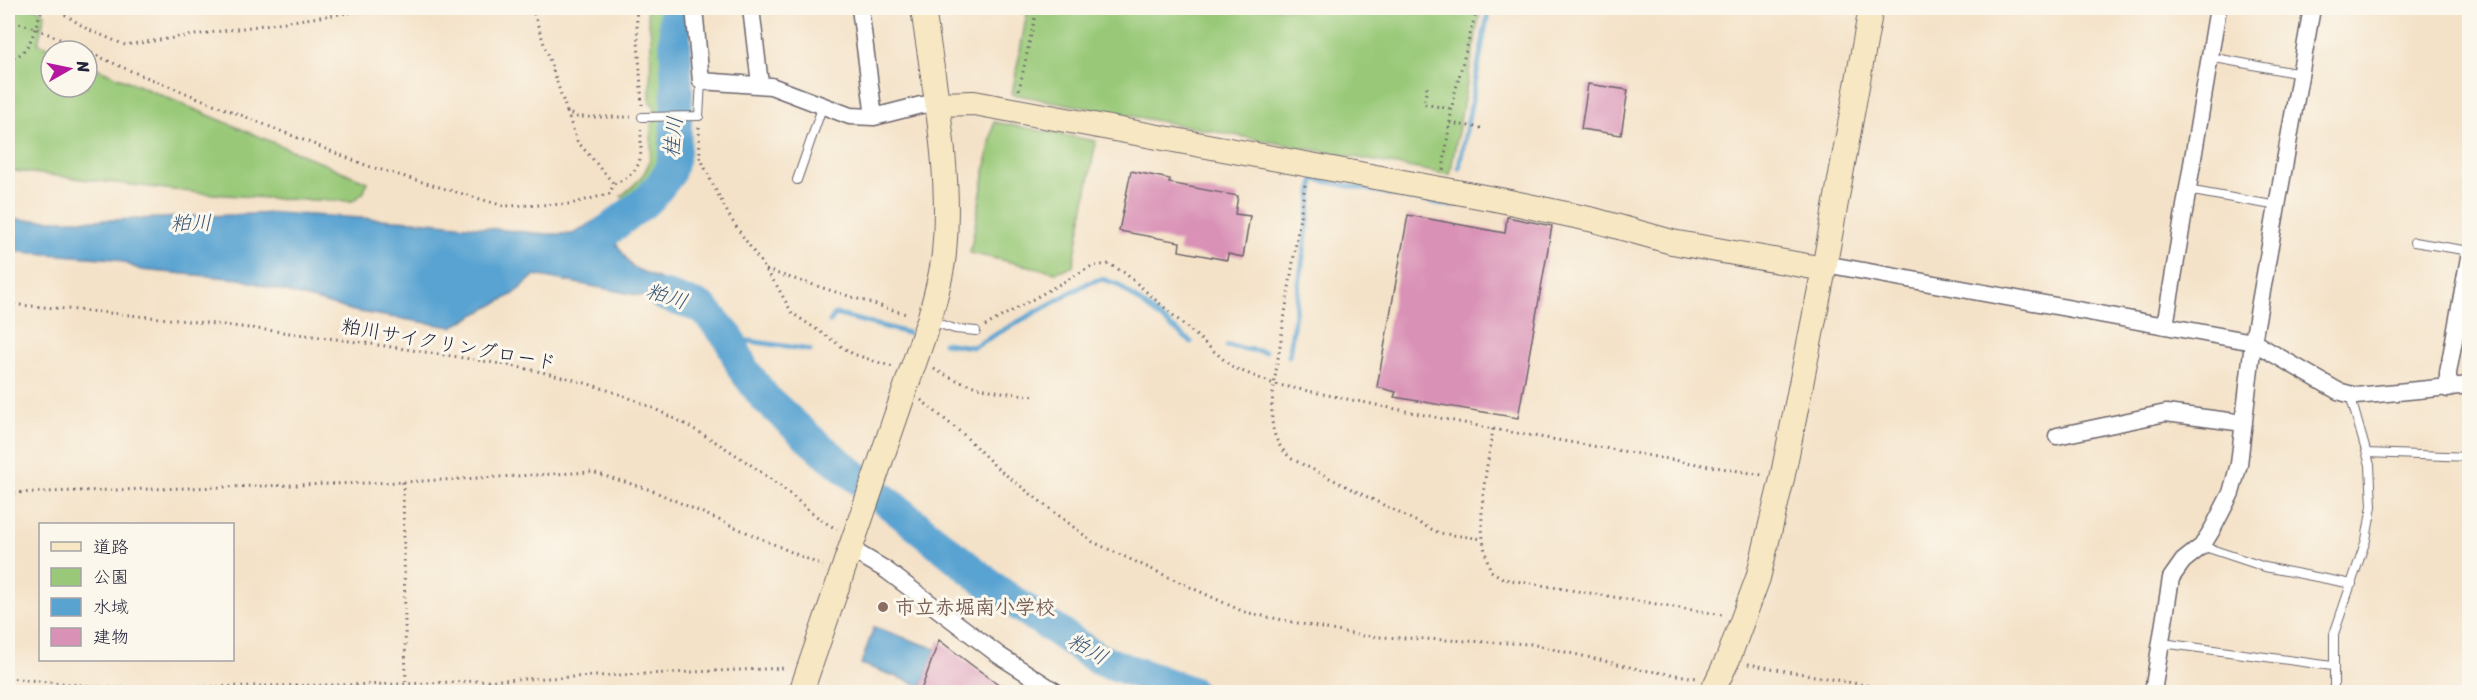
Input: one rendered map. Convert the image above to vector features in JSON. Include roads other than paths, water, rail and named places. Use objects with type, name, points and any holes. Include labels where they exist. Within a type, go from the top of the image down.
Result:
[{"type":"street","points":[[694,8],[701,81],[760,84],[850,116],[874,117],[921,105],[974,103],[1583,218],[1672,242],[1739,255],[1825,266],[2253,342],[2338,391],[2350,395],[2448,389],[2469,385]]},
{"type":"street","points":[[751,8],[760,84]]},
{"type":"street","points":[[860,8],[874,117]]},
{"type":"street","points":[[801,693],[840,574],[848,536],[909,379],[938,286],[944,245],[945,198],[937,104],[923,8]]},
{"type":"street","points":[[1714,688],[1728,658],[1758,578],[1782,479],[1825,266],[1871,8]]},
{"type":"street","points":[[2165,326],[2218,8]]},
{"type":"street","points":[[2154,693],[2171,578],[2183,561],[2202,546],[2231,493],[2239,464],[2253,342],[2312,8]]},
{"type":"street","points":[[2448,389],[2448,373],[2469,251]]},
{"type":"street","points":[[2056,436],[2166,413],[2244,423]]},
{"type":"street","points":[[848,536],[886,570],[1000,656],[1056,693]]},
{"type":"lane","points":[[2210,57],[2301,74]]},
{"type":"lane","points":[[646,117],[696,116],[701,81]]},
{"type":"lane","points":[[797,180],[823,105]]},
{"type":"lane","points":[[2187,190],[2278,206]]},
{"type":"lane","points":[[2414,242],[2469,251]]},
{"type":"lane","points":[[929,320],[955,329],[976,331]]},
{"type":"lane","points":[[2334,693],[2332,666],[2334,634],[2366,540],[2372,506],[2367,453],[2350,395]]},
{"type":"lane","points":[[2367,453],[2469,457]]},
{"type":"lane","points":[[2202,546],[2265,567],[2352,584]]},
{"type":"lane","points":[[2162,643],[2332,666]]},
{"type":"water","points":[[276,213],[429,222],[544,234],[573,234],[599,218],[632,267],[679,288],[703,308],[535,275],[514,294],[452,327],[354,311],[240,279],[141,270],[115,259],[8,251],[8,217],[23,220],[113,220]]},
{"type":"water","points":[[874,627],[936,649],[922,686],[861,664]]},
{"type":"waterway","name":"桂川","points":[[573,257],[650,198],[669,174],[675,152],[677,93],[674,8]]},
{"type":"waterway","points":[[1459,168],[1489,8]]},
{"type":"waterway","points":[[1289,356],[1314,179],[1453,206]]},
{"type":"waterway","points":[[944,343],[973,347],[1088,283],[1102,279],[1117,284],[1191,342]]},
{"type":"waterway","name":"粕川","points":[[663,295],[703,308],[729,338],[743,369],[765,398],[812,441],[995,589],[1098,659],[1191,692]]},
{"type":"waterway","points":[[830,322],[835,314],[908,333]]},
{"type":"waterway","points":[[729,338],[810,350]]},
{"type":"waterway","points":[[1227,346],[1265,352]]},
{"type":"place","name":"市立赤堀南小学校","points":[[883,607]]}]
